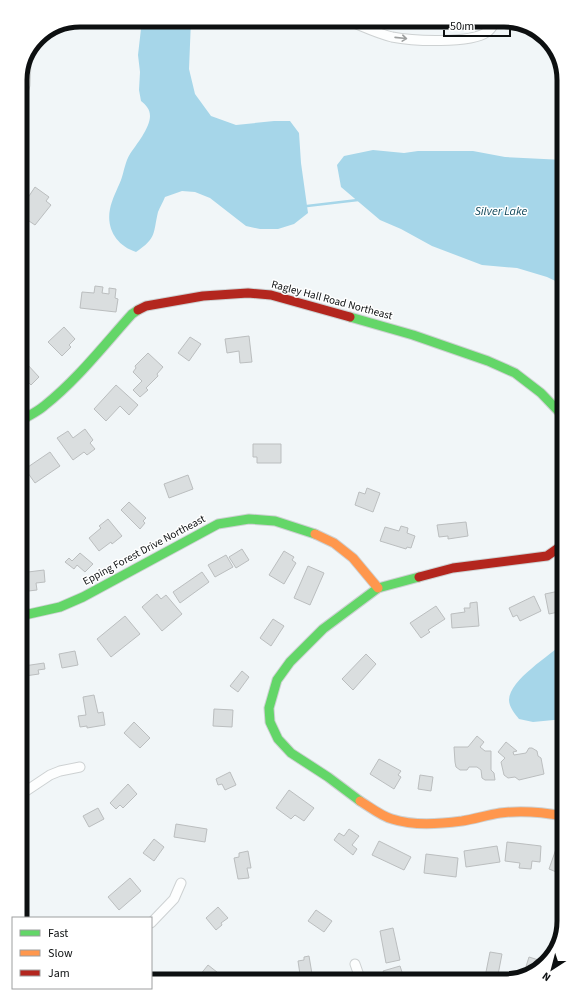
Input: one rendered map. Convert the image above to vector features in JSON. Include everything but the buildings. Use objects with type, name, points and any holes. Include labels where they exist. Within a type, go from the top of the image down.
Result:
[{"type":"street","points":[[373,27],[392,37],[424,40],[461,40],[480,36],[488,32],[491,27]]},
{"type":"street","name":"Ragley Hall Road Northeast","points":[[27,417],[43,407],[61,391],[84,368],[132,314],[146,306],[203,296],[248,293],[271,295],[335,312],[413,335],[488,361],[516,373],[541,393],[557,410]]},
{"type":"street","name":"Epping Forest Drive Northeast","points":[[27,614],[60,607],[83,597],[218,524],[249,519],[275,521],[308,531],[334,543],[353,558],[378,588]]},
{"type":"street","points":[[557,549],[547,556],[453,568],[378,588],[323,629],[290,662],[277,680],[269,708],[270,722],[278,739],[291,753],[328,777],[354,797],[390,819],[409,823],[429,824],[461,821],[499,813],[542,812],[557,815]]},
{"type":"street","points":[[27,790],[50,775],[60,771],[80,767]]},
{"type":"street","points":[[152,922],[174,900],[181,883]]},
{"type":"street","points":[[355,964],[358,974]]},
{"type":"water","points":[[141,27],[191,27],[189,69],[195,94],[211,116],[236,125],[290,121],[299,133],[301,163],[308,213],[294,224],[278,229],[260,229],[246,226],[210,198],[195,192],[182,191],[165,197],[158,212],[153,235],[148,243],[136,252],[123,246],[111,230],[109,216],[110,209],[128,157],[148,126],[150,116],[147,107],[141,101],[139,90],[140,72],[138,55]]},
{"type":"water","name":"Silver Lake","points":[[373,150],[404,153],[418,151],[473,151],[505,157],[557,160],[557,282],[547,277],[517,268],[482,265],[432,246],[401,229],[380,220],[341,187],[337,165],[344,156]]},
{"type":"water","points":[[557,649],[557,720],[533,722],[519,719],[512,710],[509,700],[511,692],[523,676]]},
{"type":"waterway","points":[[307,206],[358,200]]},
{"type":"traffic: fast","points":[[27,417],[41,408],[68,385],[132,314],[138,310]]},
{"type":"traffic: fast","points":[[350,317],[413,335],[488,361],[515,373],[541,393],[557,410]]},
{"type":"traffic: fast","points":[[27,614],[60,607],[83,597],[218,524],[249,519],[275,521],[315,534]]},
{"type":"traffic: fast","points":[[360,801],[328,777],[291,753],[278,739],[270,722],[269,708],[277,680],[290,662],[323,629],[378,588],[419,577]]},
{"type":"traffic: slow","points":[[315,534],[334,543],[353,558],[378,588]]},
{"type":"traffic: slow","points":[[360,801],[388,818],[418,824],[453,822],[500,813],[524,812],[557,815]]},
{"type":"traffic: jam","points":[[138,310],[146,306],[203,296],[248,293],[271,295],[350,317]]},
{"type":"traffic: jam","points":[[419,577],[453,568],[547,556],[557,549]]}]
